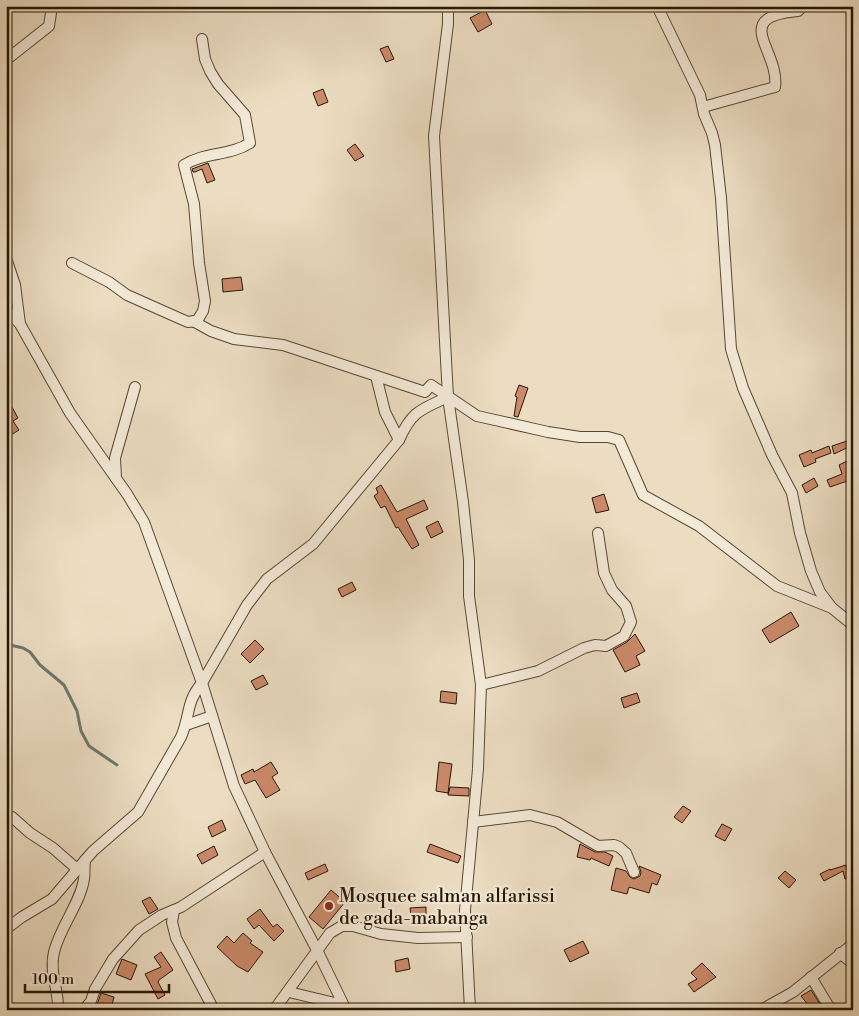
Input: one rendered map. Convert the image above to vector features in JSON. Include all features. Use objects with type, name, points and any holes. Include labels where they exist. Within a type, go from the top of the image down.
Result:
[{"type":"street","points":[[6,60],[49,26],[52,6]]},
{"type":"street","points":[[448,6],[448,24],[434,136],[448,397],[464,511],[469,560],[469,596],[481,685],[478,769],[466,902],[470,1010]]},
{"type":"street","points":[[657,6],[700,95],[704,114],[712,133],[718,171],[731,349],[743,388],[759,427],[792,493],[800,533],[811,571],[820,592],[832,608],[853,626]]},
{"type":"street","points":[[703,106],[775,87],[774,72],[762,36],[763,22],[775,15],[798,11],[803,6]]},
{"type":"street","points":[[192,321],[197,321],[205,301],[199,263],[194,204],[184,165],[193,160],[225,153],[250,143],[245,115],[218,84],[210,71],[205,59],[202,39]]},
{"type":"street","points":[[6,258],[15,285],[20,324]]},
{"type":"street","points":[[72,263],[151,307],[158,308],[181,319],[192,321],[212,331],[234,338],[283,345],[425,392],[431,385],[477,416],[548,432],[580,437],[608,436],[619,440],[643,495],[699,526],[777,586],[832,608]]},
{"type":"street","points":[[6,310],[20,324],[70,413],[144,522],[202,683],[234,786],[265,852],[318,952],[344,1007]]},
{"type":"street","points":[[376,376],[385,412],[399,440]]},
{"type":"street","points":[[116,479],[115,458],[135,387]]},
{"type":"street","points":[[6,930],[22,917],[52,899],[85,860],[138,812],[174,750],[186,725],[190,700],[194,692],[202,683],[247,605],[267,579],[313,544],[399,440],[406,423],[417,411],[448,397]]},
{"type":"street","points":[[481,685],[538,671],[557,663],[576,651],[595,645],[606,646],[624,636],[631,622],[626,606],[612,590],[604,573],[598,533]]},
{"type":"street","points":[[186,725],[212,716]]},
{"type":"street","points":[[473,822],[530,815],[557,822],[598,846],[614,845],[619,847],[626,853],[634,872]]},
{"type":"street","points":[[6,816],[12,817],[77,869]]},
{"type":"street","points":[[84,1010],[113,959],[140,930],[162,915],[181,907],[265,852]]},
{"type":"street","points":[[58,1010],[59,1004],[52,976],[54,952],[57,940],[69,917],[84,880],[85,860]]},
{"type":"street","points":[[174,910],[172,922],[176,938],[214,1010]]},
{"type":"street","points":[[274,1010],[330,934],[342,926],[353,926],[381,934],[418,938],[467,937]]},
{"type":"street","points":[[761,1010],[793,992],[853,944]]},
{"type":"street","points":[[840,953],[853,964]]},
{"type":"street","points":[[811,977],[831,1010]]},
{"type":"street","points":[[288,992],[344,1007]]},
{"type":"building","points":[[485,10],[492,24],[478,32],[470,18]]},
{"type":"building","points":[[388,46],[394,59],[386,62],[380,49]]},
{"type":"building","points":[[323,89],[328,102],[318,106],[313,93]]},
{"type":"building","points":[[355,144],[364,156],[355,161],[347,150]]},
{"type":"building","points":[[208,163],[215,180],[207,183],[202,169],[193,172],[192,169]]},
{"type":"building","points":[[241,277],[243,290],[223,292],[222,279]]},
{"type":"building","points":[[519,385],[528,388],[518,417],[514,416],[517,397],[515,396]]},
{"type":"building","points":[[6,396],[18,418],[13,421],[19,430],[6,438]]},
{"type":"building","points":[[853,439],[853,445],[834,454],[832,446]]},
{"type":"building","points":[[829,446],[831,453],[815,459],[816,462],[804,467],[799,455],[811,450],[812,453]]},
{"type":"building","points":[[853,458],[853,479],[830,487],[827,480],[842,474],[839,465]]},
{"type":"building","points":[[814,478],[818,486],[806,493],[802,485]]},
{"type":"building","points":[[381,485],[397,512],[424,500],[428,509],[406,519],[419,545],[412,549],[398,527],[396,528],[385,506],[381,508],[374,496],[378,493],[376,488]]},
{"type":"building","points":[[604,494],[609,510],[596,513],[592,498]]},
{"type":"building","points":[[438,521],[443,532],[431,538],[426,527]]},
{"type":"building","points":[[352,582],[356,590],[342,597],[338,589]]},
{"type":"building","points":[[791,612],[799,626],[770,643],[762,630]]},
{"type":"building","points":[[635,634],[645,651],[636,656],[640,665],[625,672],[613,650],[627,642]]},
{"type":"building","points":[[255,640],[264,649],[250,663],[241,654]]},
{"type":"building","points":[[263,675],[268,684],[256,690],[251,681]]},
{"type":"building","points":[[441,691],[457,693],[456,704],[440,702]]},
{"type":"building","points":[[637,693],[640,702],[624,708],[621,698]]},
{"type":"building","points":[[271,762],[278,773],[272,777],[280,790],[266,798],[255,780],[245,784],[241,775],[253,769],[254,772]]},
{"type":"building","points":[[439,762],[452,764],[448,793],[436,791]]},
{"type":"building","points":[[450,787],[469,788],[469,796],[448,795]]},
{"type":"building","points":[[683,806],[691,811],[682,823],[674,817]]},
{"type":"building","points":[[222,820],[226,830],[212,837],[208,827]]},
{"type":"building","points":[[722,824],[732,829],[725,841],[715,836]]},
{"type":"building","points":[[430,844],[461,856],[458,863],[427,852]]},
{"type":"building","points":[[580,844],[595,852],[605,852],[613,856],[609,866],[591,858],[590,860],[577,857]]},
{"type":"building","points":[[214,846],[218,855],[202,864],[197,855]]},
{"type":"building","points":[[325,864],[328,871],[308,880],[305,873]]},
{"type":"building","points":[[846,865],[847,869],[853,867],[853,877],[845,879],[843,871],[824,881],[820,874],[830,869]]},
{"type":"building","points":[[639,866],[661,875],[657,885],[652,883],[649,893],[629,887],[627,894],[611,890],[616,868],[626,871],[634,879],[640,876]]},
{"type":"building","points":[[785,871],[796,880],[789,888],[778,878]]},
{"type":"building","points":[[331,890],[345,902],[323,929],[309,917]]},
{"type":"building","points":[[150,897],[158,909],[149,914],[142,901]]},
{"type":"building","points":[[426,907],[426,915],[411,916],[410,908]]},
{"type":"building","points":[[260,909],[273,927],[277,924],[284,931],[274,941],[259,925],[254,929],[247,919]]},
{"type":"building","points":[[243,933],[252,941],[250,943],[263,952],[248,972],[237,966],[217,947],[227,936],[234,943]]},
{"type":"building","points":[[583,941],[589,953],[570,962],[564,950]]},
{"type":"building","points":[[161,952],[173,970],[159,980],[158,982],[165,995],[158,999],[145,974],[161,967],[154,957]]},
{"type":"building","points":[[408,958],[410,969],[396,972],[395,961]]},
{"type":"building","points":[[122,959],[137,965],[131,980],[116,974]]},
{"type":"building","points":[[702,963],[716,977],[694,992],[688,984],[697,979],[691,973]]},
{"type":"building","points":[[811,990],[820,1004],[812,1010],[801,996]]},
{"type":"building","points":[[101,993],[114,997],[111,1009],[97,1005]]},
{"type":"waterway","points":[[6,644],[23,648],[30,652],[40,665],[64,685],[77,711],[81,731],[89,746],[117,765]]},
{"type":"place","name":"Mosquee salman alfarissi de gada-mabanga","points":[[329,906]]}]
